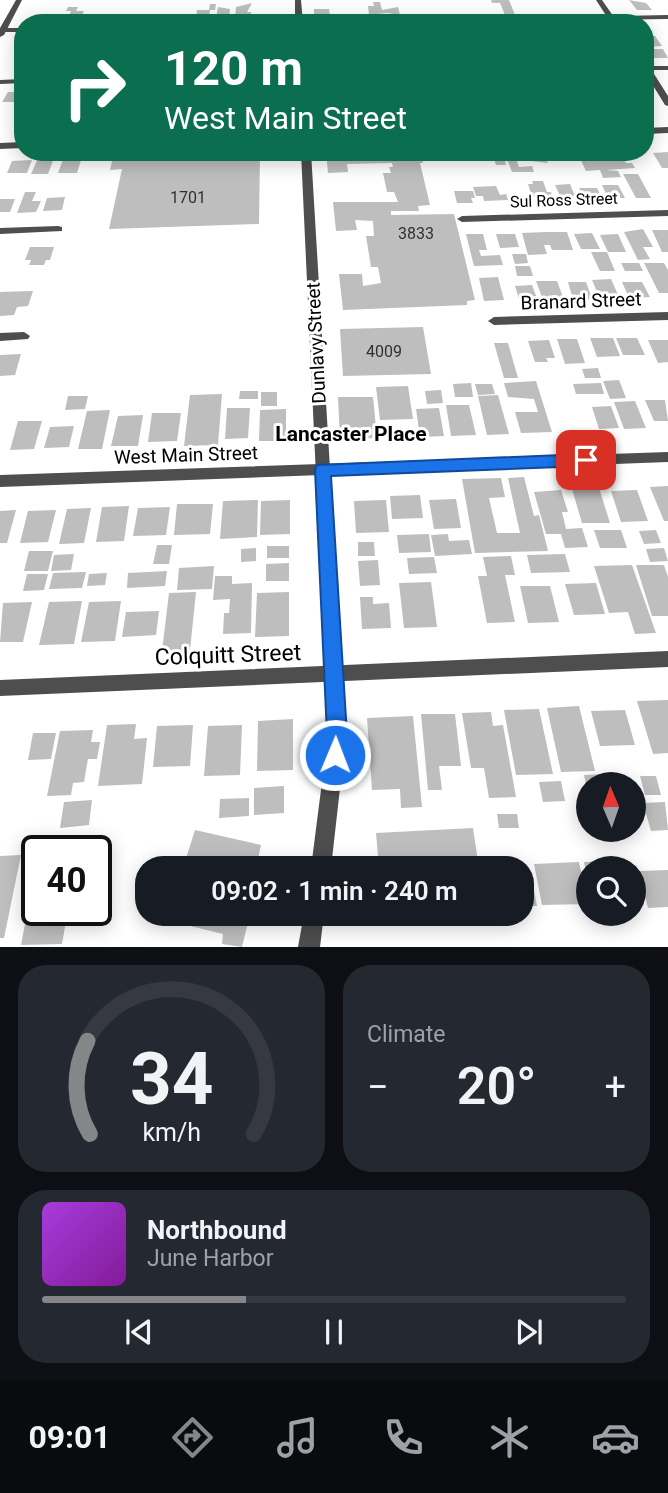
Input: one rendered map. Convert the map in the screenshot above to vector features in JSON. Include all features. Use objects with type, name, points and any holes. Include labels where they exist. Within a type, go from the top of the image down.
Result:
[{"type":"street","points":[[1,32],[19,0]]},
{"type":"street","points":[[654,81],[668,103]]},
{"type":"street","name":"Dunlavy Street","points":[[306,161],[337,735],[322,856]]},
{"type":"street","name":"Sul Ross Street","points":[[462,219],[668,214]]},
{"type":"street","points":[[0,231],[58,229]]},
{"type":"street","name":"Branard Street","points":[[495,321],[668,316]]},
{"type":"street","points":[[0,337],[24,336]]},
{"type":"street","name":"West Main Street","points":[[0,481],[668,457]]},
{"type":"street","name":"Colquitt Street","points":[[0,688],[668,659]]},
{"type":"street","points":[[309,947],[312,926]]},
{"type":"building","points":[[491,0],[509,0],[515,14],[505,14],[500,3],[492,3]]},
{"type":"building","points":[[629,0],[646,3],[652,10],[637,10]]},
{"type":"building","points":[[373,2],[380,2],[382,10],[398,7],[400,14],[369,14],[368,6],[374,6]]},
{"type":"building","points":[[252,3],[247,12],[251,14],[235,14],[236,7]]},
{"type":"building","points":[[210,4],[216,4],[215,10],[210,10],[210,14],[197,14],[197,10],[209,10]]},
{"type":"building","points":[[68,7],[78,7],[76,11],[84,11],[83,14],[70,14],[71,11],[66,11]]},
{"type":"building","points":[[218,7],[230,9],[229,14],[217,14]]},
{"type":"building","points":[[314,9],[329,9],[330,14],[314,14]]},
{"type":"building","points":[[654,36],[655,36],[662,46],[654,46]]},
{"type":"building","points":[[654,49],[663,49],[668,58],[654,58]]},
{"type":"building","points":[[8,92],[14,92],[14,102],[2,102]]},
{"type":"building","points":[[668,152],[668,168],[662,168],[654,153]]},
{"type":"building","points":[[12,161],[32,161],[27,173],[7,173]]},
{"type":"building","points":[[37,161],[53,161],[48,174],[31,174]]},
{"type":"building","points":[[62,161],[81,161],[77,173],[58,173]]},
{"type":"building","points":[[112,161],[260,161],[259,224],[109,229],[122,169],[110,170]]},
{"type":"building","points":[[327,161],[422,161],[420,163],[430,205],[418,206],[419,211],[391,211],[391,215],[454,214],[475,300],[467,301],[467,305],[343,310],[339,274],[362,274],[363,286],[381,283],[378,267],[371,267],[366,236],[374,236],[373,221],[355,220],[357,230],[336,231],[333,202],[398,202],[394,192],[387,192],[383,173],[391,173],[389,167],[393,167],[392,163],[347,164],[348,172],[328,173]]},
{"type":"building","points":[[495,161],[505,161],[506,165],[496,165]]},
{"type":"building","points":[[508,161],[517,161],[519,167],[532,166],[534,172],[512,172]]},
{"type":"building","points":[[581,161],[625,161],[632,163],[635,168],[606,170],[618,171],[621,177],[603,178],[600,170],[586,171]]},
{"type":"building","points":[[623,174],[638,174],[651,198],[636,198]]},
{"type":"building","points":[[532,181],[543,181],[552,197],[532,197],[528,184],[533,184]]},
{"type":"building","points":[[570,184],[575,196],[560,196],[555,185]]},
{"type":"building","points":[[602,185],[618,185],[625,198],[608,198]]},
{"type":"building","points":[[496,186],[500,195],[506,194],[508,200],[484,201],[483,196],[476,196],[473,187]]},
{"type":"building","points":[[579,188],[597,188],[602,198],[584,198]]},
{"type":"building","points":[[454,191],[473,191],[473,203],[457,203]]},
{"type":"building","points":[[25,192],[36,192],[32,201],[41,201],[36,212],[17,213]]},
{"type":"building","points":[[65,197],[62,210],[43,211],[47,198]]},
{"type":"building","points":[[0,199],[15,199],[10,212],[0,212]]},
{"type":"building","points":[[643,229],[653,247],[643,247],[650,259],[638,260],[624,232]]},
{"type":"building","points":[[652,230],[668,230],[668,252],[662,252]]},
{"type":"building","points":[[567,232],[573,250],[552,250],[550,245],[544,245],[547,254],[528,255],[522,233]]},
{"type":"building","points":[[592,233],[600,249],[581,249],[574,234]]},
{"type":"building","points":[[466,234],[483,234],[487,250],[479,250],[481,256],[500,255],[503,265],[474,266]]},
{"type":"building","points":[[496,234],[515,234],[519,247],[500,248]]},
{"type":"building","points":[[618,234],[626,252],[608,252],[600,235]]},
{"type":"building","points":[[30,247],[54,247],[50,260],[46,260],[44,265],[29,265],[31,260],[25,260]]},
{"type":"building","points":[[591,252],[607,252],[615,271],[600,271]]},
{"type":"building","points":[[512,254],[526,254],[528,263],[515,264]]},
{"type":"building","points":[[621,263],[639,263],[643,271],[625,271]]},
{"type":"building","points":[[644,263],[664,263],[668,270],[668,293],[659,293]]},
{"type":"building","points":[[515,266],[530,266],[533,276],[517,276]]},
{"type":"building","points":[[498,277],[504,300],[484,301],[479,278]]},
{"type":"building","points":[[611,279],[619,297],[601,301],[592,280]]},
{"type":"building","points":[[536,281],[557,281],[564,300],[543,300]]},
{"type":"building","points":[[568,282],[586,282],[592,299],[573,299]]},
{"type":"building","points":[[622,282],[642,282],[650,297],[629,298]]},
{"type":"building","points":[[532,285],[538,301],[520,302],[515,286]]},
{"type":"building","points":[[33,291],[28,306],[17,307],[14,315],[0,316],[0,292]]},
{"type":"building","points":[[423,327],[431,374],[343,376],[340,329]]},
{"type":"building","points":[[590,338],[613,338],[620,356],[597,357]]},
{"type":"building","points":[[616,338],[637,338],[645,355],[623,355]]},
{"type":"building","points":[[557,339],[577,339],[585,363],[565,364]]},
{"type":"building","points":[[549,340],[555,358],[546,358],[548,362],[535,362],[528,341]]},
{"type":"building","points":[[648,340],[668,340],[668,362],[658,363]]},
{"type":"building","points":[[494,343],[508,343],[518,378],[504,378]]},
{"type":"building","points":[[21,354],[15,375],[0,376],[0,355]]},
{"type":"building","points":[[598,368],[601,378],[585,378],[582,369]]},
{"type":"building","points":[[619,380],[626,398],[610,399],[603,381]]},
{"type":"building","points":[[536,381],[552,432],[521,433],[515,412],[538,412],[534,399],[508,397],[504,383]]},
{"type":"building","points":[[471,383],[473,397],[455,397],[453,384]]},
{"type":"building","points":[[601,383],[604,394],[576,394],[573,384]]},
{"type":"building","points":[[475,384],[492,384],[495,394],[478,395]]},
{"type":"building","points":[[408,386],[413,419],[380,420],[376,387]]},
{"type":"building","points":[[441,390],[443,403],[427,404],[425,391]]},
{"type":"building","points":[[240,391],[258,391],[258,399],[239,399]]},
{"type":"building","points":[[261,392],[277,392],[277,406],[261,406]]},
{"type":"building","points":[[222,394],[218,445],[184,446],[190,395]]},
{"type":"building","points":[[498,395],[509,434],[487,435],[478,396]]},
{"type":"building","points":[[68,396],[88,396],[85,409],[65,410]]},
{"type":"building","points":[[338,397],[373,397],[377,438],[340,439]]},
{"type":"building","points":[[645,400],[665,400],[668,421],[654,421]]},
{"type":"building","points":[[635,401],[646,428],[624,429],[614,402]]},
{"type":"building","points":[[446,405],[469,405],[476,435],[451,436]]},
{"type":"building","points":[[611,406],[619,428],[599,429],[592,407]]},
{"type":"building","points":[[227,408],[250,408],[248,438],[225,439]]},
{"type":"building","points":[[439,408],[444,436],[420,437],[416,409]]},
{"type":"building","points":[[286,409],[286,441],[259,441],[260,410]]},
{"type":"building","points":[[110,410],[102,449],[78,449],[87,411]]},
{"type":"building","points":[[152,413],[181,413],[177,441],[148,442]]},
{"type":"building","points":[[143,415],[138,446],[111,446],[118,416]]},
{"type":"building","points":[[18,421],[42,421],[34,449],[10,450]]},
{"type":"building","points":[[74,426],[69,447],[44,448],[50,427]]},
{"type":"building","points":[[524,477],[534,516],[539,515],[548,551],[475,553],[462,479],[501,478],[505,497],[489,498],[497,533],[520,533],[508,478]]},
{"type":"building","points":[[668,486],[668,521],[664,521],[650,487]]},
{"type":"building","points":[[599,488],[610,523],[582,523],[572,489]]},
{"type":"building","points":[[561,490],[568,512],[562,512],[566,529],[582,528],[588,547],[565,548],[561,534],[546,534],[534,492]]},
{"type":"building","points":[[637,490],[648,521],[621,522],[611,491]]},
{"type":"building","points":[[420,495],[423,518],[392,519],[390,496]]},
{"type":"building","points":[[456,499],[461,528],[434,529],[429,500]]},
{"type":"building","points":[[258,500],[257,537],[220,539],[223,501]]},
{"type":"building","points":[[290,500],[290,534],[260,535],[261,501]]},
{"type":"building","points":[[386,500],[389,532],[356,533],[354,501]]},
{"type":"building","points":[[177,504],[213,504],[210,534],[174,535]]},
{"type":"building","points":[[129,506],[124,541],[96,542],[102,507]]},
{"type":"building","points":[[170,507],[166,535],[133,536],[138,508]]},
{"type":"building","points":[[91,508],[84,543],[59,544],[67,509]]},
{"type":"building","points":[[16,510],[7,543],[0,543],[0,511]]},
{"type":"building","points":[[56,510],[48,542],[20,543],[28,511]]},
{"type":"building","points":[[594,530],[621,530],[627,548],[600,548]]},
{"type":"building","points":[[656,530],[661,543],[644,544],[639,531]]},
{"type":"building","points":[[429,534],[431,552],[399,553],[397,535]]},
{"type":"building","points":[[448,534],[449,541],[469,540],[472,554],[435,556],[431,535]]},
{"type":"building","points":[[358,542],[374,542],[375,556],[358,556]]},
{"type":"building","points":[[157,545],[172,545],[169,564],[153,564]]},
{"type":"building","points":[[267,546],[289,546],[289,558],[267,558]]},
{"type":"building","points":[[256,548],[256,561],[241,562],[241,549]]},
{"type":"building","points":[[664,548],[668,561],[650,562],[646,549]]},
{"type":"building","points":[[29,551],[53,551],[48,571],[24,571]]},
{"type":"building","points":[[74,554],[71,570],[51,571],[54,555]]},
{"type":"building","points":[[565,554],[570,572],[531,573],[527,555]]},
{"type":"building","points":[[511,556],[515,575],[505,575],[515,622],[487,623],[478,576],[487,576],[483,557]]},
{"type":"building","points":[[434,557],[437,573],[409,574],[407,558]]},
{"type":"building","points":[[378,560],[380,585],[360,586],[358,561]]},
{"type":"building","points":[[289,563],[289,581],[266,581],[266,564]]},
{"type":"building","points":[[632,565],[656,633],[635,634],[628,612],[609,613],[594,566]]},
{"type":"building","points":[[636,565],[664,565],[668,577],[668,616],[652,616]]},
{"type":"building","points":[[214,566],[212,589],[177,590],[179,568]]},
{"type":"building","points":[[167,571],[165,586],[127,588],[128,573]]},
{"type":"building","points":[[86,572],[82,588],[49,589],[53,573]]},
{"type":"building","points":[[107,573],[105,585],[87,586],[89,574]]},
{"type":"building","points":[[27,574],[48,574],[44,590],[23,591]]},
{"type":"building","points":[[215,576],[232,576],[232,584],[252,583],[251,633],[223,634],[224,613],[229,613],[230,599],[213,600]]},
{"type":"building","points":[[431,582],[437,627],[404,628],[399,583]]},
{"type":"building","points":[[596,583],[605,614],[574,615],[565,584]]},
{"type":"building","points":[[520,586],[550,586],[559,622],[528,623]]},
{"type":"building","points":[[196,592],[190,650],[162,651],[169,593]]},
{"type":"building","points":[[289,592],[289,636],[255,637],[257,593]]},
{"type":"building","points":[[360,597],[373,597],[373,604],[389,603],[391,628],[362,629]]},
{"type":"building","points":[[82,601],[74,644],[39,645],[49,602]]},
{"type":"building","points":[[121,601],[115,641],[81,642],[89,602]]},
{"type":"building","points":[[32,602],[23,642],[0,642],[3,603]]},
{"type":"building","points":[[159,611],[156,635],[122,637],[126,612]]},
{"type":"building","points":[[668,700],[668,753],[653,754],[637,701]]},
{"type":"building","points":[[579,706],[595,771],[561,772],[547,708]]},
{"type":"building","points":[[539,709],[553,774],[516,775],[504,710]]},
{"type":"building","points":[[625,710],[635,745],[600,746],[591,711]]},
{"type":"building","points":[[491,712],[493,726],[503,725],[516,797],[489,798],[484,768],[471,768],[462,713]]},
{"type":"building","points":[[421,714],[455,714],[461,766],[439,766],[442,790],[428,790]]},
{"type":"building","points":[[413,716],[422,807],[401,808],[400,789],[372,790],[367,718]]},
{"type":"building","points":[[293,719],[293,770],[257,771],[258,721]]},
{"type":"building","points":[[136,724],[134,739],[147,738],[142,784],[98,786],[107,725]]},
{"type":"building","points":[[193,725],[190,766],[153,767],[157,726]]},
{"type":"building","points":[[242,725],[240,775],[204,776],[208,726]]},
{"type":"building","points":[[93,730],[91,742],[100,742],[97,759],[88,759],[84,782],[73,783],[71,795],[47,796],[60,731]]},
{"type":"building","points":[[33,733],[56,733],[51,759],[28,760]]},
{"type":"building","points":[[646,776],[656,776],[661,795],[646,795]]},
{"type":"building","points":[[561,781],[565,801],[543,802],[539,782]]},
{"type":"building","points":[[284,786],[284,813],[254,815],[254,788]]},
{"type":"building","points":[[249,798],[249,816],[219,818],[220,799]]},
{"type":"building","points":[[92,800],[89,825],[60,828],[64,802]]},
{"type":"building","points":[[665,802],[668,830],[651,831],[646,803]]},
{"type":"building","points":[[497,814],[517,814],[519,828],[499,828]]},
{"type":"building","points":[[473,828],[477,856],[378,856],[376,833]]},
{"type":"building","points":[[195,830],[261,845],[259,856],[187,856]]},
{"type":"building","points":[[21,855],[4,938],[0,938],[0,856]]},
{"type":"building","points":[[576,862],[576,904],[542,905],[534,864]]},
{"type":"building","points":[[668,870],[668,907],[648,908],[646,871]]},
{"type":"building","points":[[25,926],[65,926],[62,944],[21,945]]},
{"type":"building","points":[[190,926],[247,926],[242,947],[222,944],[223,934]]},
{"type":"district","name":"Lancaster Place","points":[[351,434]]},
{"type":"route","points":[[335,755],[337,735],[323,470],[586,460]]}]
